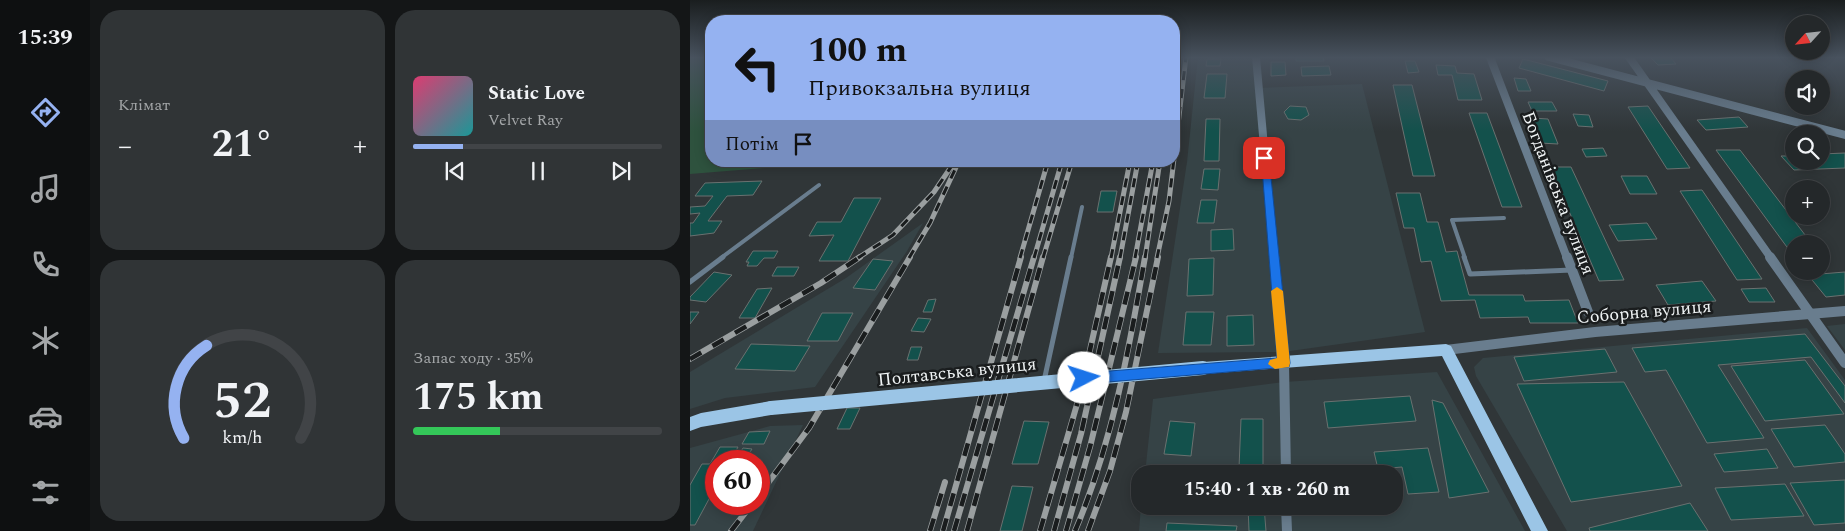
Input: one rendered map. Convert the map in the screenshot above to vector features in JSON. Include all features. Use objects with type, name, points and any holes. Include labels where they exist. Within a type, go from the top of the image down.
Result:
[{"type":"main road","name":"Полтавська вулиця","points":[[690,424],[701,420],[771,408],[1203,368],[1446,350]]},
{"type":"main road","points":[[1446,350],[1540,531]]},
{"type":"street","points":[[1258,82],[1284,363],[1286,465]]},
{"type":"street","name":"Богданівська вулиця","points":[[1500,82],[1588,312]]},
{"type":"street","points":[[1648,82],[1845,363]]},
{"type":"street","points":[[1650,82],[1845,135]]},
{"type":"street","name":"Соборна вулиця","points":[[1446,350],[1595,332],[1845,311]]},
{"type":"street","points":[[1286,515],[1287,531]]},
{"type":"lane","points":[[690,282],[818,185]]},
{"type":"lane","points":[[1044,382],[1082,207]]},
{"type":"lane","points":[[1504,218],[1452,220],[1470,274],[1572,270]]},
{"type":"shaded area","points":[[1195,82],[1258,82],[1258,88],[1362,84],[1425,332],[1283,352],[1158,353],[1187,162]]},
{"type":"shaded area","points":[[923,223],[907,251],[815,387],[725,398],[690,409],[690,372],[846,278]]},
{"type":"shaded area","points":[[1845,324],[1845,350],[1827,326]]},
{"type":"shaded area","points":[[1807,328],[1845,380],[1845,531],[1567,531],[1476,376],[1474,367],[1483,358]]},
{"type":"shaded area","points":[[1437,372],[1525,531],[1139,531],[1140,515],[1403,515],[1403,465],[1146,465],[1153,399],[1284,382]]},
{"type":"shaded area","points":[[803,425],[770,495],[770,450],[705,450],[705,515],[761,515],[753,531],[690,531],[690,448],[770,426]]},
{"type":"green space","points":[[690,82],[705,82],[705,167],[778,167],[690,174]]},
{"type":"building","points":[[1206,82],[1226,82],[1225,98],[1204,98]]},
{"type":"building","points":[[1454,82],[1476,82],[1482,100],[1458,100]]},
{"type":"building","points":[[1515,82],[1527,82],[1531,91],[1518,91]]},
{"type":"building","points":[[1570,82],[1608,82],[1604,91]]},
{"type":"building","points":[[1393,85],[1412,85],[1435,176],[1413,176]]},
{"type":"building","points":[[1528,102],[1552,102],[1557,111],[1532,111]]},
{"type":"building","points":[[1290,106],[1306,107],[1309,115],[1301,120],[1288,119],[1284,112]]},
{"type":"building","points":[[1648,106],[1690,168],[1667,169],[1628,107]]},
{"type":"building","points":[[1469,113],[1487,113],[1522,207],[1502,207]]},
{"type":"building","points":[[1573,114],[1589,115],[1593,127],[1578,126]]},
{"type":"building","points":[[1739,117],[1748,127],[1706,130],[1697,120]]},
{"type":"building","points":[[1532,118],[1548,119],[1558,144],[1540,143]]},
{"type":"building","points":[[1206,119],[1220,119],[1219,161],[1204,161]]},
{"type":"building","points":[[1603,148],[1607,156],[1586,157],[1582,149]]},
{"type":"building","points":[[1716,150],[1740,150],[1785,209],[1785,225],[1797,225],[1805,235],[1785,235],[1785,244]]},
{"type":"building","points":[[1845,153],[1845,168],[1830,169],[1830,154]]},
{"type":"building","points":[[1550,167],[1571,167],[1624,280],[1599,281]]},
{"type":"building","points":[[1204,169],[1220,169],[1218,190],[1201,189]]},
{"type":"building","points":[[1621,176],[1647,176],[1657,194],[1630,194]]},
{"type":"building","points":[[762,181],[753,195],[727,196],[708,221],[722,221],[714,233],[690,236],[690,223],[693,223],[700,213],[690,214],[690,207],[705,206],[713,196],[695,196],[705,183]]},
{"type":"building","points":[[1702,190],[1762,279],[1737,280],[1680,191]]},
{"type":"building","points":[[1101,191],[1117,191],[1113,212],[1097,212]]},
{"type":"building","points":[[1396,193],[1420,193],[1427,222],[1438,222],[1446,252],[1457,251],[1469,295],[1523,295],[1525,301],[1569,300],[1578,323],[1530,323],[1528,317],[1480,318],[1475,300],[1441,301],[1431,261],[1421,262],[1414,228],[1404,228]]},
{"type":"building","points":[[854,198],[881,198],[848,261],[819,261],[834,235],[809,236],[817,222],[841,222]]},
{"type":"building","points":[[1201,200],[1217,200],[1214,223],[1197,223]]},
{"type":"building","points":[[1647,223],[1657,239],[1618,241],[1609,225]]},
{"type":"building","points":[[1233,229],[1234,250],[1211,251],[1211,230]]},
{"type":"building","points":[[753,251],[778,251],[774,258],[764,258],[757,266],[747,266],[749,262],[746,262]]},
{"type":"building","points":[[1214,258],[1213,295],[1187,296],[1189,259]]},
{"type":"building","points":[[873,259],[893,261],[875,290],[853,288]]},
{"type":"building","points":[[777,267],[799,267],[794,276],[772,276]]},
{"type":"building","points":[[714,272],[732,275],[706,302],[690,300],[690,297]]},
{"type":"building","points":[[1845,272],[1845,295],[1826,297],[1812,280],[1830,280],[1830,273]]},
{"type":"building","points":[[1702,281],[1716,301],[1668,305],[1656,285]]},
{"type":"building","points":[[772,288],[755,318],[739,318],[757,289]]},
{"type":"building","points":[[1766,288],[1775,302],[1749,302],[1741,289]]},
{"type":"building","points":[[936,299],[932,312],[923,312],[928,300]]},
{"type":"building","points":[[690,312],[699,312],[690,324]]},
{"type":"building","points":[[1186,312],[1214,312],[1211,345],[1183,345]]},
{"type":"building","points":[[822,313],[853,313],[838,341],[807,341]]},
{"type":"building","points":[[1253,315],[1254,345],[1227,346],[1227,316]]},
{"type":"building","points":[[918,318],[931,319],[924,332],[911,331]]},
{"type":"building","points":[[1805,334],[1845,386],[1845,403],[1811,357],[1718,365],[1764,438],[1707,443],[1666,370],[1645,372],[1632,348]]},
{"type":"building","points":[[751,344],[810,346],[795,371],[735,369]]},
{"type":"building","points":[[911,347],[922,347],[918,360],[907,360]]},
{"type":"building","points":[[1605,349],[1617,372],[1524,381],[1514,357]]},
{"type":"building","points":[[1805,360],[1844,414],[1765,421],[1731,366]]},
{"type":"building","points":[[1624,382],[1682,486],[1571,502],[1517,384]]},
{"type":"building","points":[[1410,396],[1416,421],[1328,428],[1324,402]]},
{"type":"building","points":[[1432,400],[1443,403],[1489,492],[1449,498]]},
{"type":"building","points":[[847,408],[860,408],[850,429],[837,429]]},
{"type":"building","points":[[1241,419],[1263,419],[1263,465],[1239,465]]},
{"type":"building","points":[[1024,421],[1049,422],[1038,464],[1012,464]]},
{"type":"building","points":[[1170,421],[1195,423],[1191,456],[1164,454]]},
{"type":"building","points":[[1825,425],[1845,454],[1845,462],[1794,467],[1771,429]]},
{"type":"building","points":[[770,431],[764,444],[742,444],[749,432]]},
{"type":"building","points":[[720,447],[738,447],[736,450],[718,450]]},
{"type":"building","points":[[1428,448],[1439,492],[1408,494],[1403,465],[1377,465],[1374,452]]},
{"type":"building","points":[[1767,449],[1778,468],[1724,472],[1714,454]]},
{"type":"building","points":[[702,464],[705,464],[705,506],[695,525],[690,525],[690,485]]},
{"type":"building","points":[[1845,480],[1845,523],[1814,525],[1790,483]]},
{"type":"building","points":[[1785,484],[1804,516],[1731,520],[1715,488]]},
{"type":"building","points":[[1012,486],[1033,487],[1022,531],[1000,531]]},
{"type":"building","points":[[1690,503],[1708,531],[1590,531],[1589,528]]},
{"type":"building","points":[[1248,515],[1265,515],[1266,531],[1249,531]]},
{"type":"building","points":[[1167,523],[1237,526],[1236,531],[1166,531]]},
{"type":"railway","points":[[1180,108],[1183,82]]},
{"type":"railway","points":[[858,258],[893,235],[934,192],[951,167]]},
{"type":"railway","points":[[909,258],[930,223],[956,167]]},
{"type":"railway","points":[[1020,258],[1046,167]]},
{"type":"railway","points":[[1034,258],[1060,167]]},
{"type":"railway","points":[[1043,258],[1070,167]]},
{"type":"railway","points":[[1111,258],[1129,167]]},
{"type":"railway","points":[[1120,258],[1137,167]]},
{"type":"railway","points":[[1135,258],[1152,167]]},
{"type":"railway","points":[[1145,258],[1159,167]]},
{"type":"railway","points":[[1157,258],[1169,201],[1173,167]]},
{"type":"railway","points":[[690,359],[821,283],[860,257]]},
{"type":"railway","points":[[770,480],[809,428],[910,257]]},
{"type":"railway","points":[[943,531],[1021,257]]},
{"type":"railway","points":[[954,531],[1034,257]]},
{"type":"railway","points":[[967,531],[1043,257]]},
{"type":"railway","points":[[1040,531],[1080,394],[1111,257]]},
{"type":"railway","points":[[1054,531],[1081,434],[1120,257]]},
{"type":"railway","points":[[1066,531],[1090,447],[1136,257]]},
{"type":"railway","points":[[1075,531],[1099,465],[1118,396],[1133,327],[1145,257]]},
{"type":"railway","points":[[1088,531],[1110,471],[1126,412],[1158,257]]},
{"type":"railway","points":[[930,531],[945,482]]},
{"type":"railway","points":[[731,531],[743,515]]},
{"type":"slow traffic","points":[[1275,364],[1284,363],[1277,291]]},
{"type":"route","points":[[1084,378],[1284,363],[1264,158]]}]
